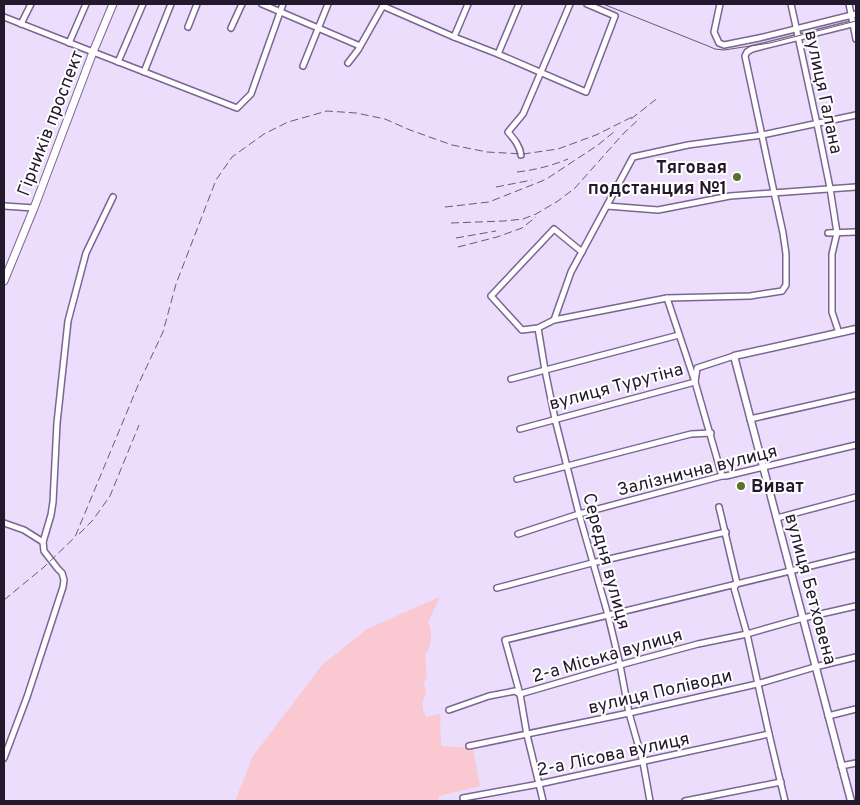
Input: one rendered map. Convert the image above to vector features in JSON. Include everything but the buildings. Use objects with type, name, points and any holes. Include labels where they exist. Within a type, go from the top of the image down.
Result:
[{"type":"main road","name":"Гірників проспект","points":[[4,281],[113,4]]},
{"type":"street","points":[[22,24],[31,4]]},
{"type":"street","points":[[70,43],[86,4]]},
{"type":"street","points":[[118,62],[143,4]]},
{"type":"street","points":[[144,72],[171,4]]},
{"type":"street","points":[[188,27],[197,4]]},
{"type":"street","points":[[231,28],[242,4]]},
{"type":"street","points":[[262,4],[360,46]]},
{"type":"street","points":[[4,17],[238,108],[251,94],[283,4]]},
{"type":"street","points":[[303,66],[328,4]]},
{"type":"street","points":[[454,37],[468,4]]},
{"type":"street","points":[[498,54],[519,4]]},
{"type":"street","points":[[521,155],[521,150],[508,132],[523,114],[570,4]]},
{"type":"street","points":[[348,63],[384,5],[454,37],[586,92],[614,16],[586,4]]},
{"type":"street","points":[[720,4],[714,32],[719,43],[724,44],[797,29],[854,14]]},
{"type":"street","name":"вулиця Галана","points":[[791,4],[830,188],[837,233],[832,254],[832,312],[839,333]]},
{"type":"street","points":[[849,4],[854,14],[856,39]]},
{"type":"street","points":[[582,252],[554,229],[491,296],[522,330],[538,328],[554,320],[667,298],[750,296],[782,291],[786,285],[786,254],[783,233],[745,56],[752,49],[855,24]]},
{"type":"street","points":[[554,320],[571,272],[633,157],[688,145],[762,135],[856,115]]},
{"type":"street","points":[[607,206],[658,210],[730,196],[856,187]]},
{"type":"street","points":[[4,758],[27,697],[63,588],[64,580],[62,573],[44,551],[43,542],[53,502],[57,423],[68,321],[86,253],[112,197]]},
{"type":"street","points":[[4,206],[34,208]]},
{"type":"street","points":[[828,233],[856,232]]},
{"type":"street","points":[[667,298],[711,433],[722,476]]},
{"type":"street","name":"Середня вулиця","points":[[538,328],[566,466],[608,615],[620,665],[628,713],[643,762],[650,801]]},
{"type":"street","name":"вулиця Турутіна","points":[[520,429],[695,382],[697,368],[734,356],[856,329]]},
{"type":"street","points":[[511,379],[679,335]]},
{"type":"street","name":"вулиця Бетховена","points":[[734,356],[850,801]]},
{"type":"street","points":[[750,419],[856,395]]},
{"type":"street","points":[[517,479],[691,434],[711,433]]},
{"type":"street","name":"Залізнична вулиця","points":[[518,534],[579,514],[722,476],[764,468],[856,445]]},
{"type":"street","points":[[777,518],[856,497]]},
{"type":"street","points":[[719,507],[738,583]]},
{"type":"street","points":[[4,523],[24,530],[43,542]]},
{"type":"street","points":[[497,588],[592,562],[726,532]]},
{"type":"street","points":[[543,801],[527,734],[520,694],[505,640],[856,555]]},
{"type":"street","points":[[738,583],[734,588],[747,634],[757,684],[786,801]]},
{"type":"street","points":[[803,618],[856,606]]},
{"type":"street","name":"2-а Міська вулиця","points":[[449,710],[489,696],[515,691],[520,694],[698,644],[747,634],[803,618]]},
{"type":"street","name":"вулиця Поліводи","points":[[469,746],[757,684],[856,657]]},
{"type":"street","points":[[828,716],[856,709]]},
{"type":"street","name":"2-а Лісова вулиця","points":[[463,798],[539,784],[769,734]]},
{"type":"street","points":[[841,766],[856,762]]},
{"type":"street","points":[[685,801],[781,782]]},
{"type":"shaded area","points":[[440,597],[428,622],[431,639],[425,655],[427,676],[424,684],[426,693],[423,709],[426,717],[440,714],[441,746],[473,748],[480,786],[439,796],[439,801],[235,801],[253,756],[322,665],[367,629]]},
{"type":"tram line","points":[[603,4],[715,49],[724,50],[770,43],[856,21]]},
{"type":"railway","points":[[631,119],[659,97]]},
{"type":"railway","points":[[4,600],[44,567],[75,537],[139,383],[163,332],[176,284],[216,180],[232,157],[264,134],[288,122],[327,111],[356,113],[385,119],[452,145],[487,152],[523,154],[558,149],[596,135],[636,115]]},
{"type":"railway","points":[[451,223],[523,219],[536,214],[575,188],[623,134],[640,118]]},
{"type":"railway","points":[[445,207],[489,202],[542,181],[598,145],[615,131]]},
{"type":"railway","points":[[517,172],[555,164],[568,159]]},
{"type":"railway","points":[[496,187],[532,180]]},
{"type":"railway","points":[[458,247],[497,237],[522,228],[536,217]]},
{"type":"railway","points":[[456,238],[496,231]]},
{"type":"railway","points":[[79,534],[93,520],[110,496],[139,425]]},
{"type":"place","name":"Тяговая подстанция №1","points":[[737,177]]},
{"type":"place","name":"Виват","points":[[741,486]]}]
